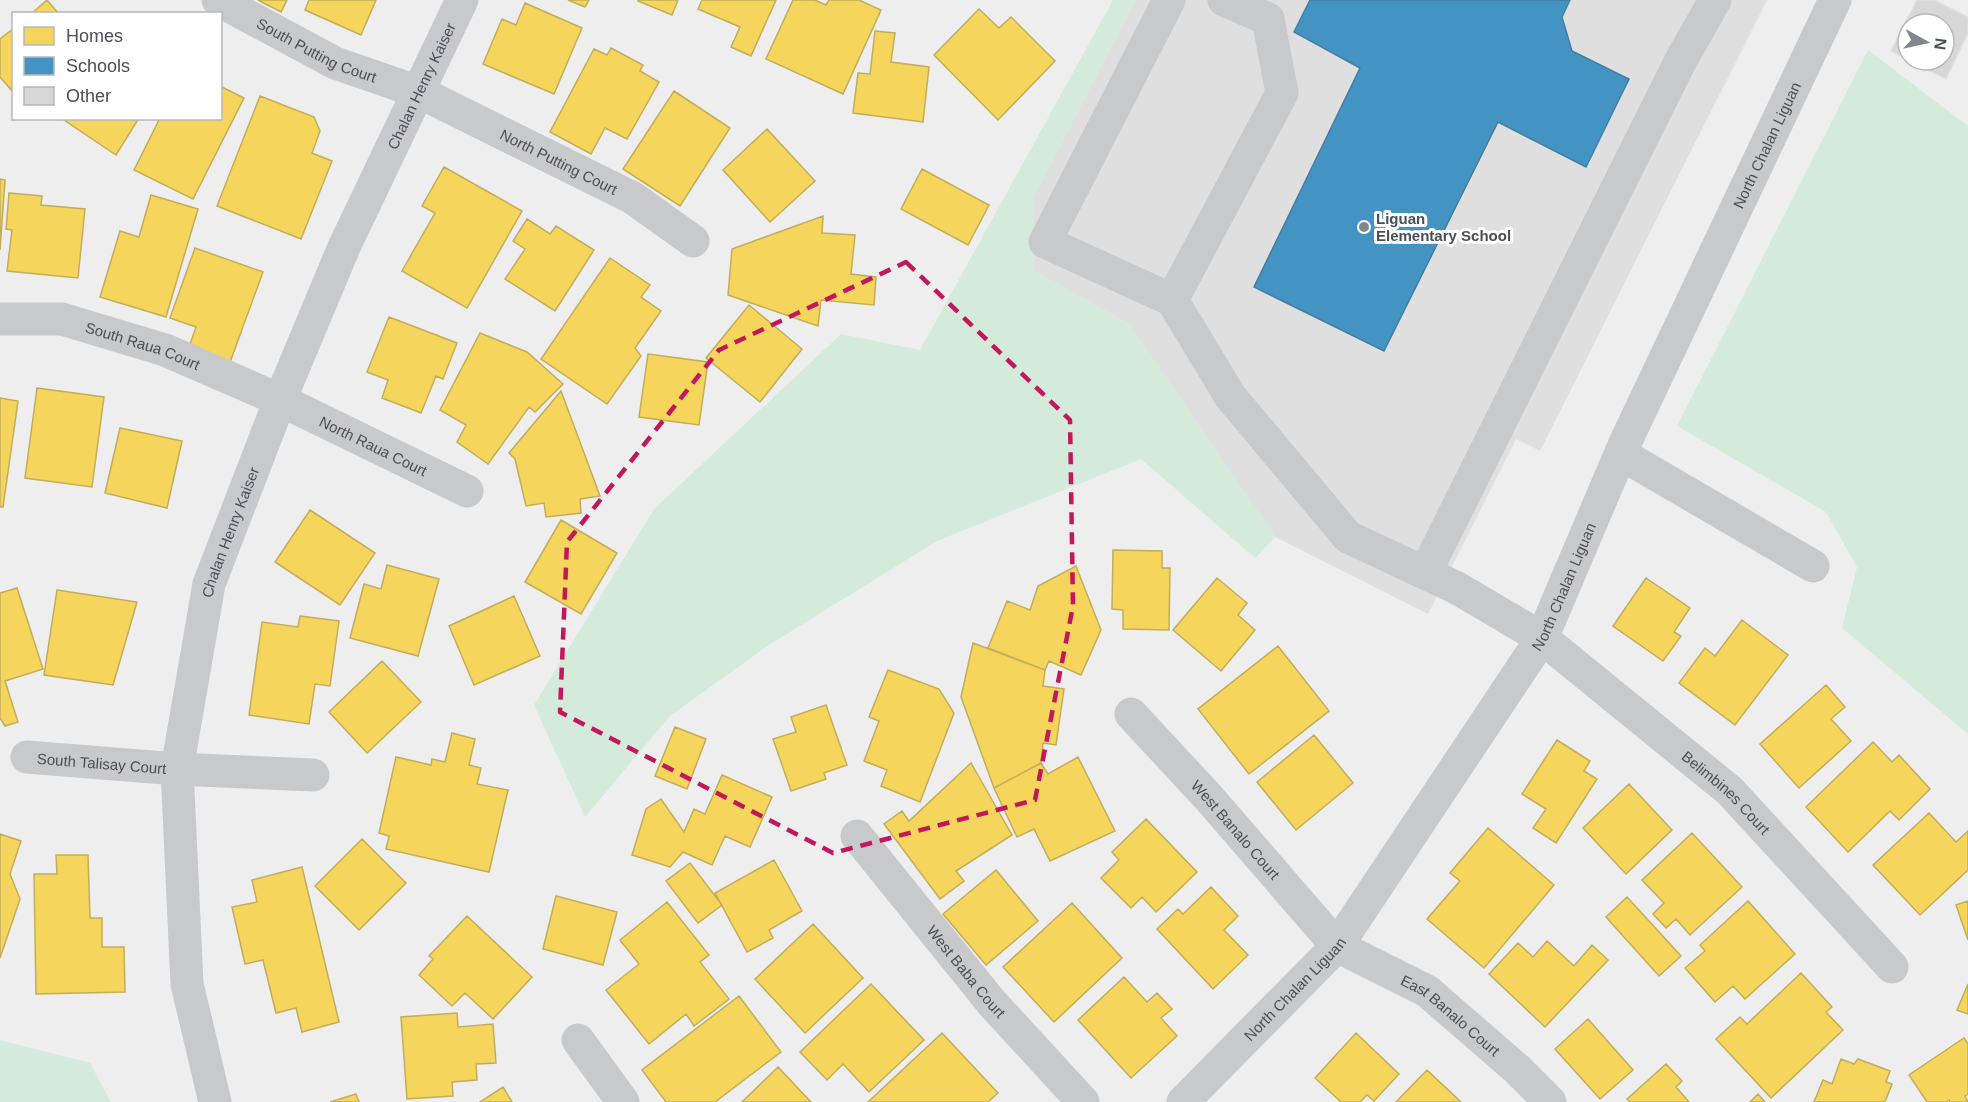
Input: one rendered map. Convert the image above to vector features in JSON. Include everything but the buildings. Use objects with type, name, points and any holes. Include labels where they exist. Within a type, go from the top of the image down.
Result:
[{"type":"street","name":"South Putting Court","points":[[219,0],[335,63],[419,92]]},
{"type":"street","name":"Chalan Henry Kaiser","points":[[215,1102],[187,984],[177,769],[209,584],[280,400],[344,247],[462,0]]},
{"type":"street","points":[[1169,0],[1045,242],[1172,300],[1282,93],[1268,19],[1224,0]]},
{"type":"street","points":[[1425,573],[1681,60],[1715,0]]},
{"type":"street","name":"North Chalan Liguan","points":[[1183,1102],[1337,946],[1542,638],[1621,454],[1834,0]]},
{"type":"street","name":"North Putting Court","points":[[419,92],[633,198],[693,241]]},
{"type":"street","name":"Belimbines Court","points":[[1172,300],[1230,396],[1348,537],[1456,588],[1542,638],[1730,791],[1892,967]]},
{"type":"street","name":"South Raua Court","points":[[0,319],[62,320],[85,326],[165,350],[280,400]]},
{"type":"street","name":"North Raua Court","points":[[280,400],[466,491]]},
{"type":"street","points":[[1621,454],[1813,566]]},
{"type":"street","name":"West Banalo Court","points":[[1131,714],[1209,798],[1337,946]]},
{"type":"street","name":"South Talisay Court","points":[[27,757],[177,769],[313,775]]},
{"type":"street","name":"West Baba Court","points":[[857,836],[992,1003],[1083,1102]]},
{"type":"street","name":"East Banalo Court","points":[[1337,946],[1427,991],[1517,1069],[1550,1102]]},
{"type":"street","points":[[578,1040],[623,1102]]},
{"type":"highlighted area","points":[[906,262],[1070,420],[1073,606],[1035,800],[833,853],[560,712],[567,542],[719,350]]},
{"type":"shaded area","points":[[1135,0],[1767,0],[1540,451],[1516,439],[1428,614],[1275,537],[1129,324],[1034,271],[1033,198]]},
{"type":"green space","points":[[1113,0],[1135,0],[1033,198],[1034,271],[1129,324],[1275,537],[1255,558],[1141,459],[937,541],[769,645],[670,716],[585,817],[534,705],[654,509],[841,334],[920,350]]},
{"type":"green space","points":[[1868,50],[1968,126],[1968,734],[1842,628],[1857,567],[1826,512],[1677,426]]},
{"type":"green space","points":[[0,1040],[90,1063],[111,1102],[0,1102]]},
{"type":"place","name":"Liguan Elementary School","points":[[1364,227]]}]
